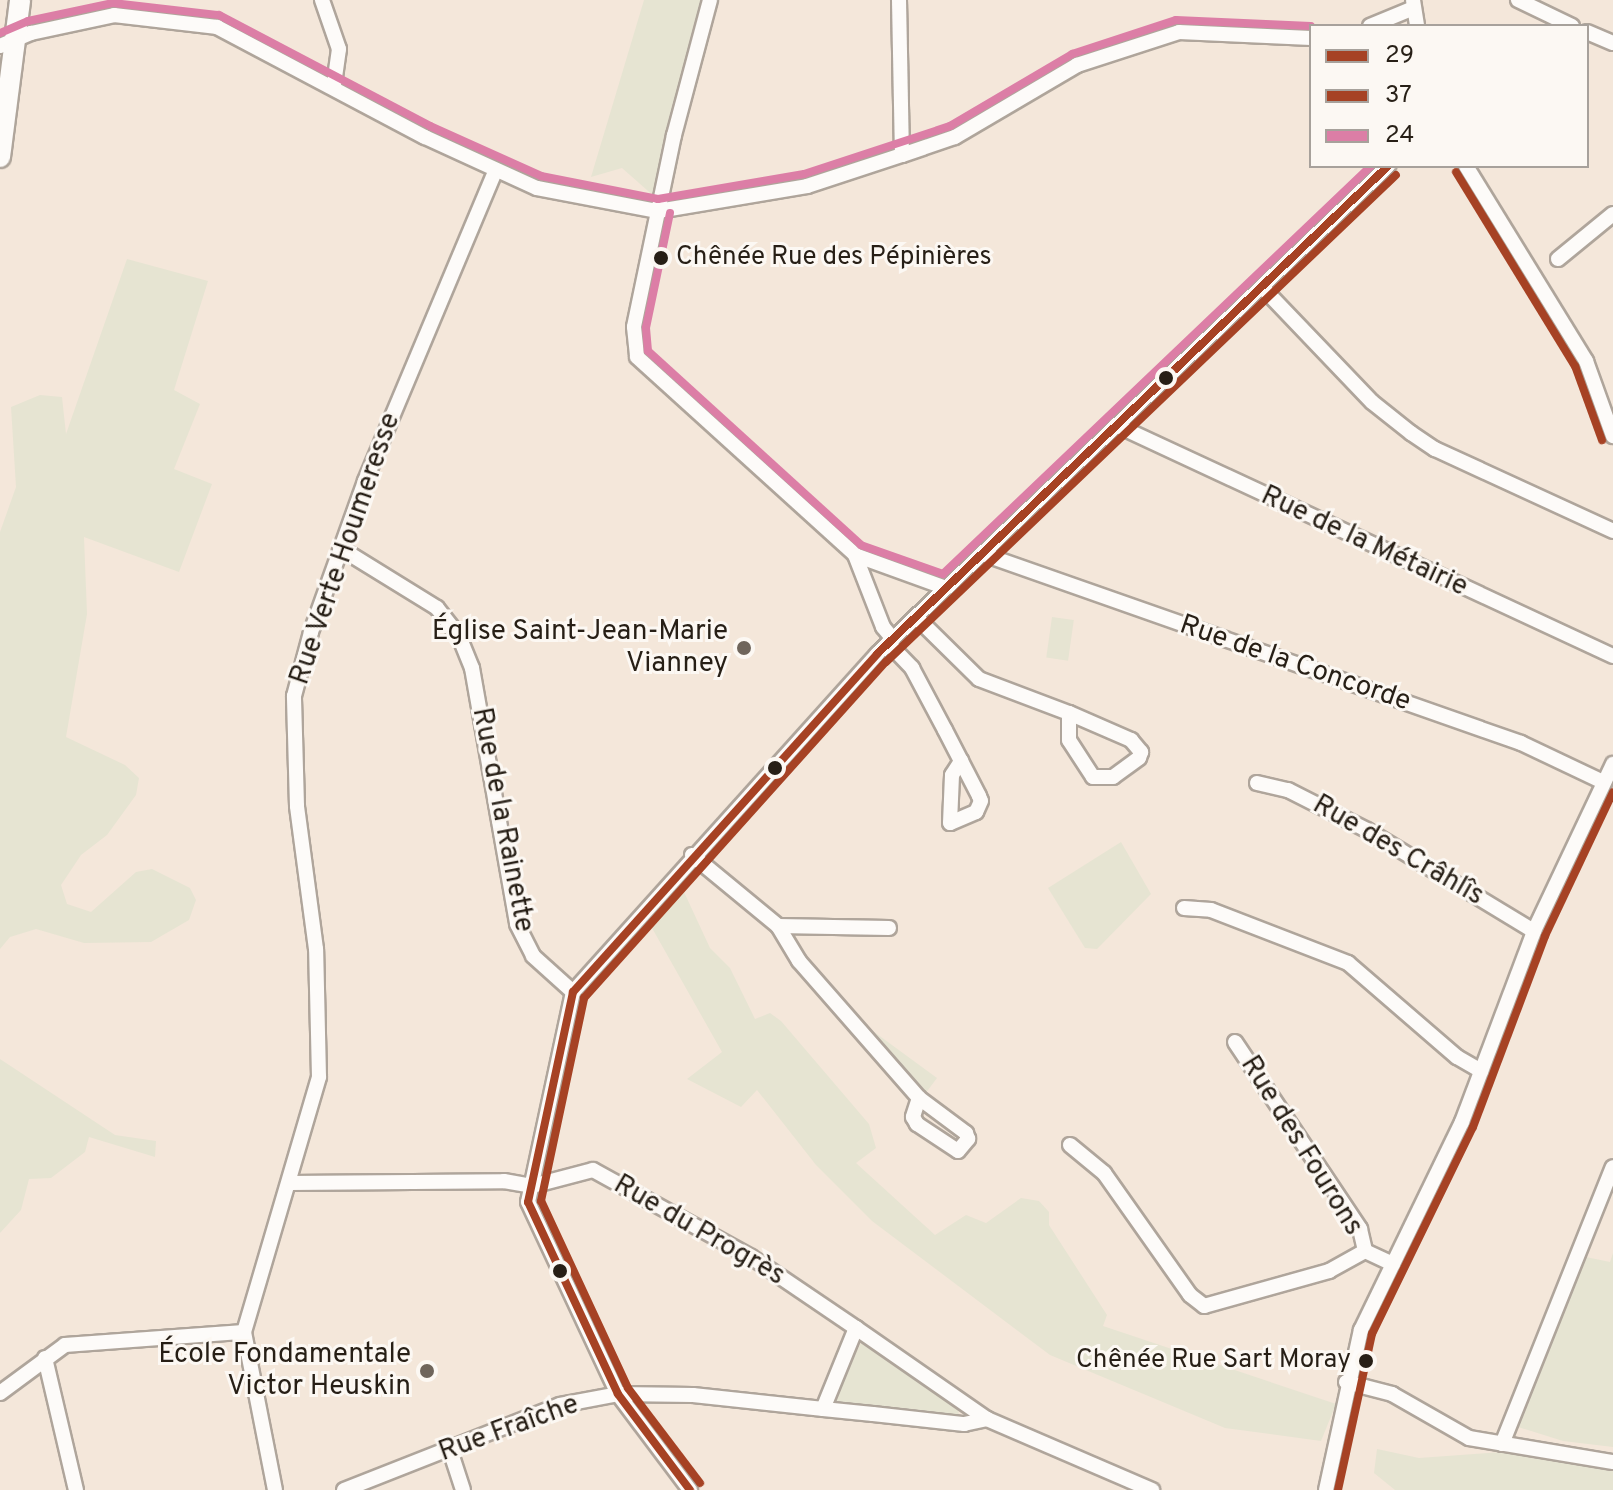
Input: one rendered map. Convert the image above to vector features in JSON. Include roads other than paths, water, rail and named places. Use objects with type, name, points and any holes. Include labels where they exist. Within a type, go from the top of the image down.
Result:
[{"type":"street","points":[[0,157],[9,42],[20,0]]},
{"type":"street","points":[[322,0],[339,49],[334,86]]},
{"type":"street","points":[[710,0],[658,211],[634,327],[637,357],[855,555],[946,588]]},
{"type":"street","points":[[899,0],[902,155]]},
{"type":"street","points":[[1518,0],[1568,24]]},
{"type":"street","points":[[1374,24],[1412,4],[1417,24]]},
{"type":"street","points":[[9,42],[114,15],[217,27],[537,188],[658,211],[807,186],[955,137],[1077,65],[1179,32],[1309,38]]},
{"type":"street","points":[[1589,33],[1613,43]]},
{"type":"street","points":[[690,1490],[618,1394],[528,1202],[573,992],[692,855],[891,641],[1386,168]]},
{"type":"street","points":[[1467,168],[1586,361],[1613,436]]},
{"type":"street","name":"Rue Verte Houmeresse","points":[[244,1332],[319,1077],[316,949],[297,806],[294,696],[340,548],[496,170]]},
{"type":"street","points":[[1558,259],[1613,214]]},
{"type":"street","points":[[1262,287],[1372,402],[1411,433],[1435,449],[1613,531]]},
{"type":"street","name":"Rue de la Métairie","points":[[1116,425],[1613,656]]},
{"type":"street","name":"Rue de la Rainette","points":[[340,548],[437,608],[459,636],[472,668],[517,924],[533,956],[573,992]]},
{"type":"street","name":"Rue de la Concorde","points":[[983,554],[1521,743],[1603,782]]},
{"type":"street","points":[[855,555],[883,627],[912,668],[961,761]]},
{"type":"street","points":[[916,617],[979,679],[1069,713],[1137,744],[1139,758],[1113,777],[1093,777],[1069,740],[1069,713]]},
{"type":"street","points":[[1326,1490],[1346,1382],[1361,1330],[1481,1071],[1534,931],[1613,764]]},
{"type":"street","name":"Rue des Crâhlîs","points":[[1257,783],[1288,790],[1367,830],[1534,931]]},
{"type":"street","points":[[692,855],[778,926],[799,961],[919,1098]]},
{"type":"street","points":[[1184,908],[1211,910],[1348,963],[1457,1057],[1481,1071]]},
{"type":"street","points":[[778,926],[889,928]]},
{"type":"street","name":"Rue des Fourons","points":[[1235,1042],[1360,1229],[1365,1251]]},
{"type":"street","points":[[1070,1145],[1104,1173],[1190,1295],[1204,1306],[1329,1271],[1365,1251],[1393,1264]]},
{"type":"street","points":[[1502,1444],[1613,1167]]},
{"type":"street","name":"Rue du Progrès","points":[[532,1186],[593,1170],[751,1257],[987,1419],[1152,1490]]},
{"type":"street","points":[[290,1183],[504,1181],[532,1186]]},
{"type":"street","points":[[823,1409],[856,1328]]},
{"type":"street","points":[[0,1393],[65,1345],[244,1332],[275,1490]]},
{"type":"street","points":[[45,1358],[76,1490]]},
{"type":"street","points":[[1346,1382],[1392,1394],[1469,1438],[1613,1462]]},
{"type":"street","name":"Rue Fraîche","points":[[344,1490],[560,1405],[618,1394],[693,1395],[964,1424],[987,1419]]},
{"type":"street","points":[[450,1450],[463,1490]]},
{"type":"place","name":"Chênée Rue des Pépinières","points":[[661,258]]},
{"type":"place","name":"Église Saint-Jean-Marie Vianney","points":[[744,648]]},
{"type":"place","name":"Chênée Rue Sart Moray","points":[[1366,1361]]},
{"type":"place","name":"École Fondamentale Victor Heuskin","points":[[427,1371]]}]
